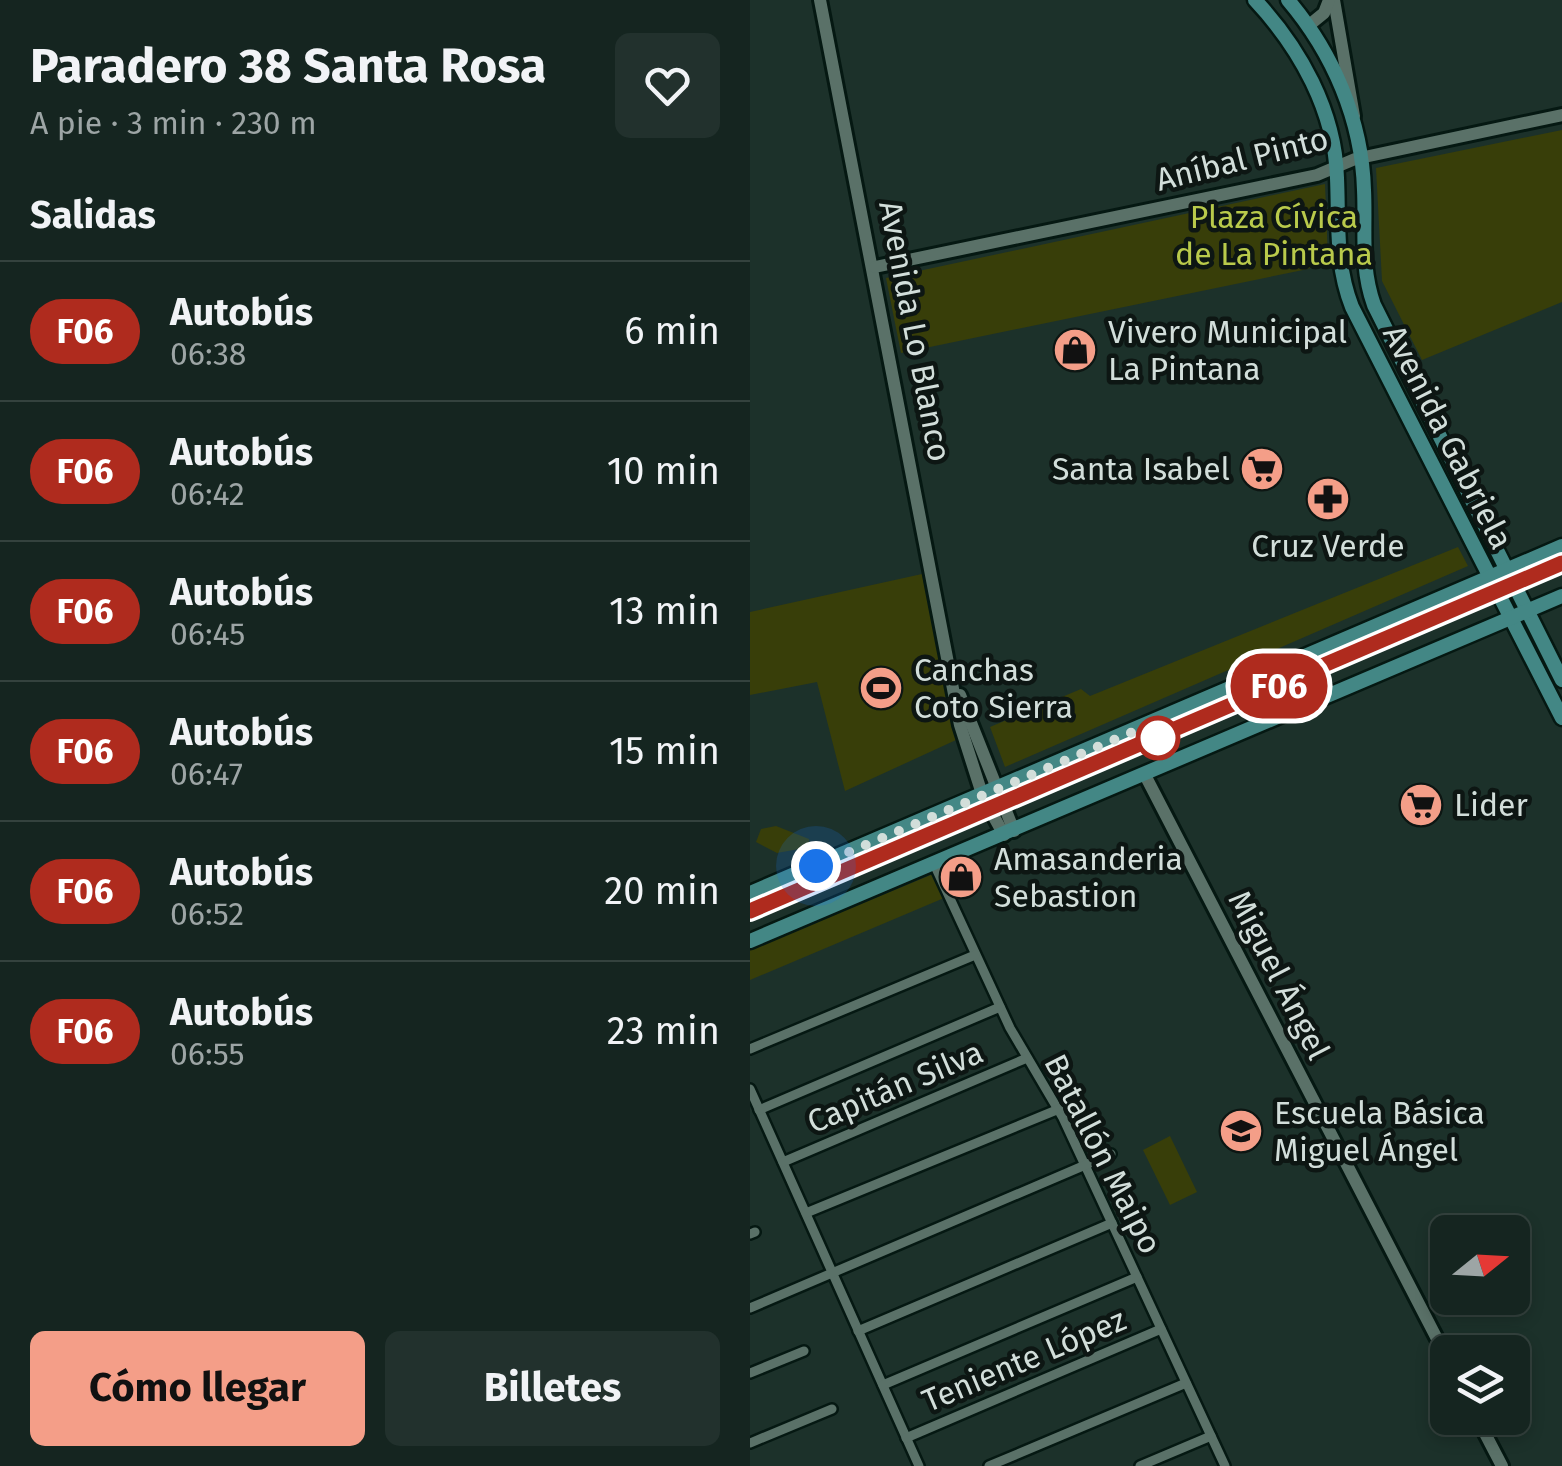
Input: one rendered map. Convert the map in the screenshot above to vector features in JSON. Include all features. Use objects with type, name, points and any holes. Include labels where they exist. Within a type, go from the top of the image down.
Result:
[{"type":"main road","name":"Avenida Gabriela","points":[[1255,0],[1293,48],[1317,93],[1336,166],[1340,264],[1346,293],[1562,718]]},
{"type":"main road","name":"Avenida Gabriela","points":[[1288,0],[1334,71],[1354,123],[1362,158],[1364,265],[1374,305],[1562,680]]},
{"type":"main road","points":[[1293,48],[1308,26]]},
{"type":"main road","points":[[750,894],[1562,546]]},
{"type":"main road","points":[[750,941],[1562,596]]},
{"type":"street","name":"Avenida Lo Blanco","points":[[820,0],[966,746],[982,797],[1009,833]]},
{"type":"street","points":[[1308,26],[1332,0]]},
{"type":"street","points":[[1332,0],[1354,123]]},
{"type":"street","name":"Aníbal Pinto","points":[[875,267],[1317,175],[1362,158],[1562,115]]},
{"type":"street","name":"Avenida Lo Blanco","points":[[953,674],[999,790],[1009,833]]},
{"type":"street","points":[[966,746],[981,740]]},
{"type":"street","name":"Miguel Ángel","points":[[1145,775],[1435,1335]]},
{"type":"street","name":"Batallón Maipo","points":[[934,864],[1000,1007],[1058,1108],[1225,1466]]},
{"type":"street","points":[[750,1049],[975,954]]},
{"type":"street","points":[[760,1110],[1000,1007]]},
{"type":"street","name":"Capitán Silva","points":[[783,1162],[1027,1058]]},
{"type":"street","points":[[750,1089],[919,1466]]},
{"type":"street","points":[[806,1213],[1058,1108]]},
{"type":"street","points":[[750,1308],[1110,1154]]},
{"type":"street","points":[[858,1331],[1112,1223]]},
{"type":"street","points":[[882,1385],[1137,1277]]},
{"type":"street","name":"Teniente López","points":[[906,1438],[1161,1328]]},
{"type":"street","points":[[750,1373],[804,1350]]},
{"type":"street","points":[[989,1466],[1186,1383]]},
{"type":"street","points":[[750,1443],[832,1409]]},
{"type":"street","points":[[1486,1435],[1502,1466]]},
{"type":"street","points":[[1140,1466],[1211,1436]]},
{"type":"green space","name":"Plaza Cívica de La Pintana","points":[[1562,130],[1562,302],[1422,360],[1382,281],[1376,168]]},
{"type":"green space","name":"Plaza Cívica de La Pintana","points":[[1325,184],[1328,259],[1308,269],[901,353],[886,278]]},
{"type":"green space","points":[[1458,547],[1468,566],[1005,767],[990,727],[1081,689],[1090,696]]},
{"type":"green space","name":"Canchas Coto Sierra","points":[[922,574],[956,740],[845,791],[817,682],[750,695],[750,612]]},
{"type":"green space","points":[[776,826],[809,839],[810,847],[777,853],[756,842],[761,829]]},
{"type":"green space","points":[[933,874],[944,898],[750,980],[750,950]]},
{"type":"green space","points":[[1170,1136],[1197,1192],[1170,1205],[1143,1150]]},
{"type":"bus line","name":"F06","points":[[750,911],[924,840],[1562,563]]},
{"type":"place","name":"Vivero Municipal La Pintana","points":[[1075,350]]},
{"type":"place","name":"Santa Isabel","points":[[1262,469]]},
{"type":"place","name":"Cruz Verde","points":[[1328,499]]},
{"type":"place","name":"Canchas Coto Sierra","points":[[881,688]]},
{"type":"place","name":"Lider","points":[[1421,805]]},
{"type":"place","name":"Amasanderia Sebastion","points":[[961,877]]},
{"type":"place","name":"Escuela Básica Miguel Ángel","points":[[1241,1131]]},
{"type":"route","points":[[816,866],[1154,723],[1158,738]]}]
